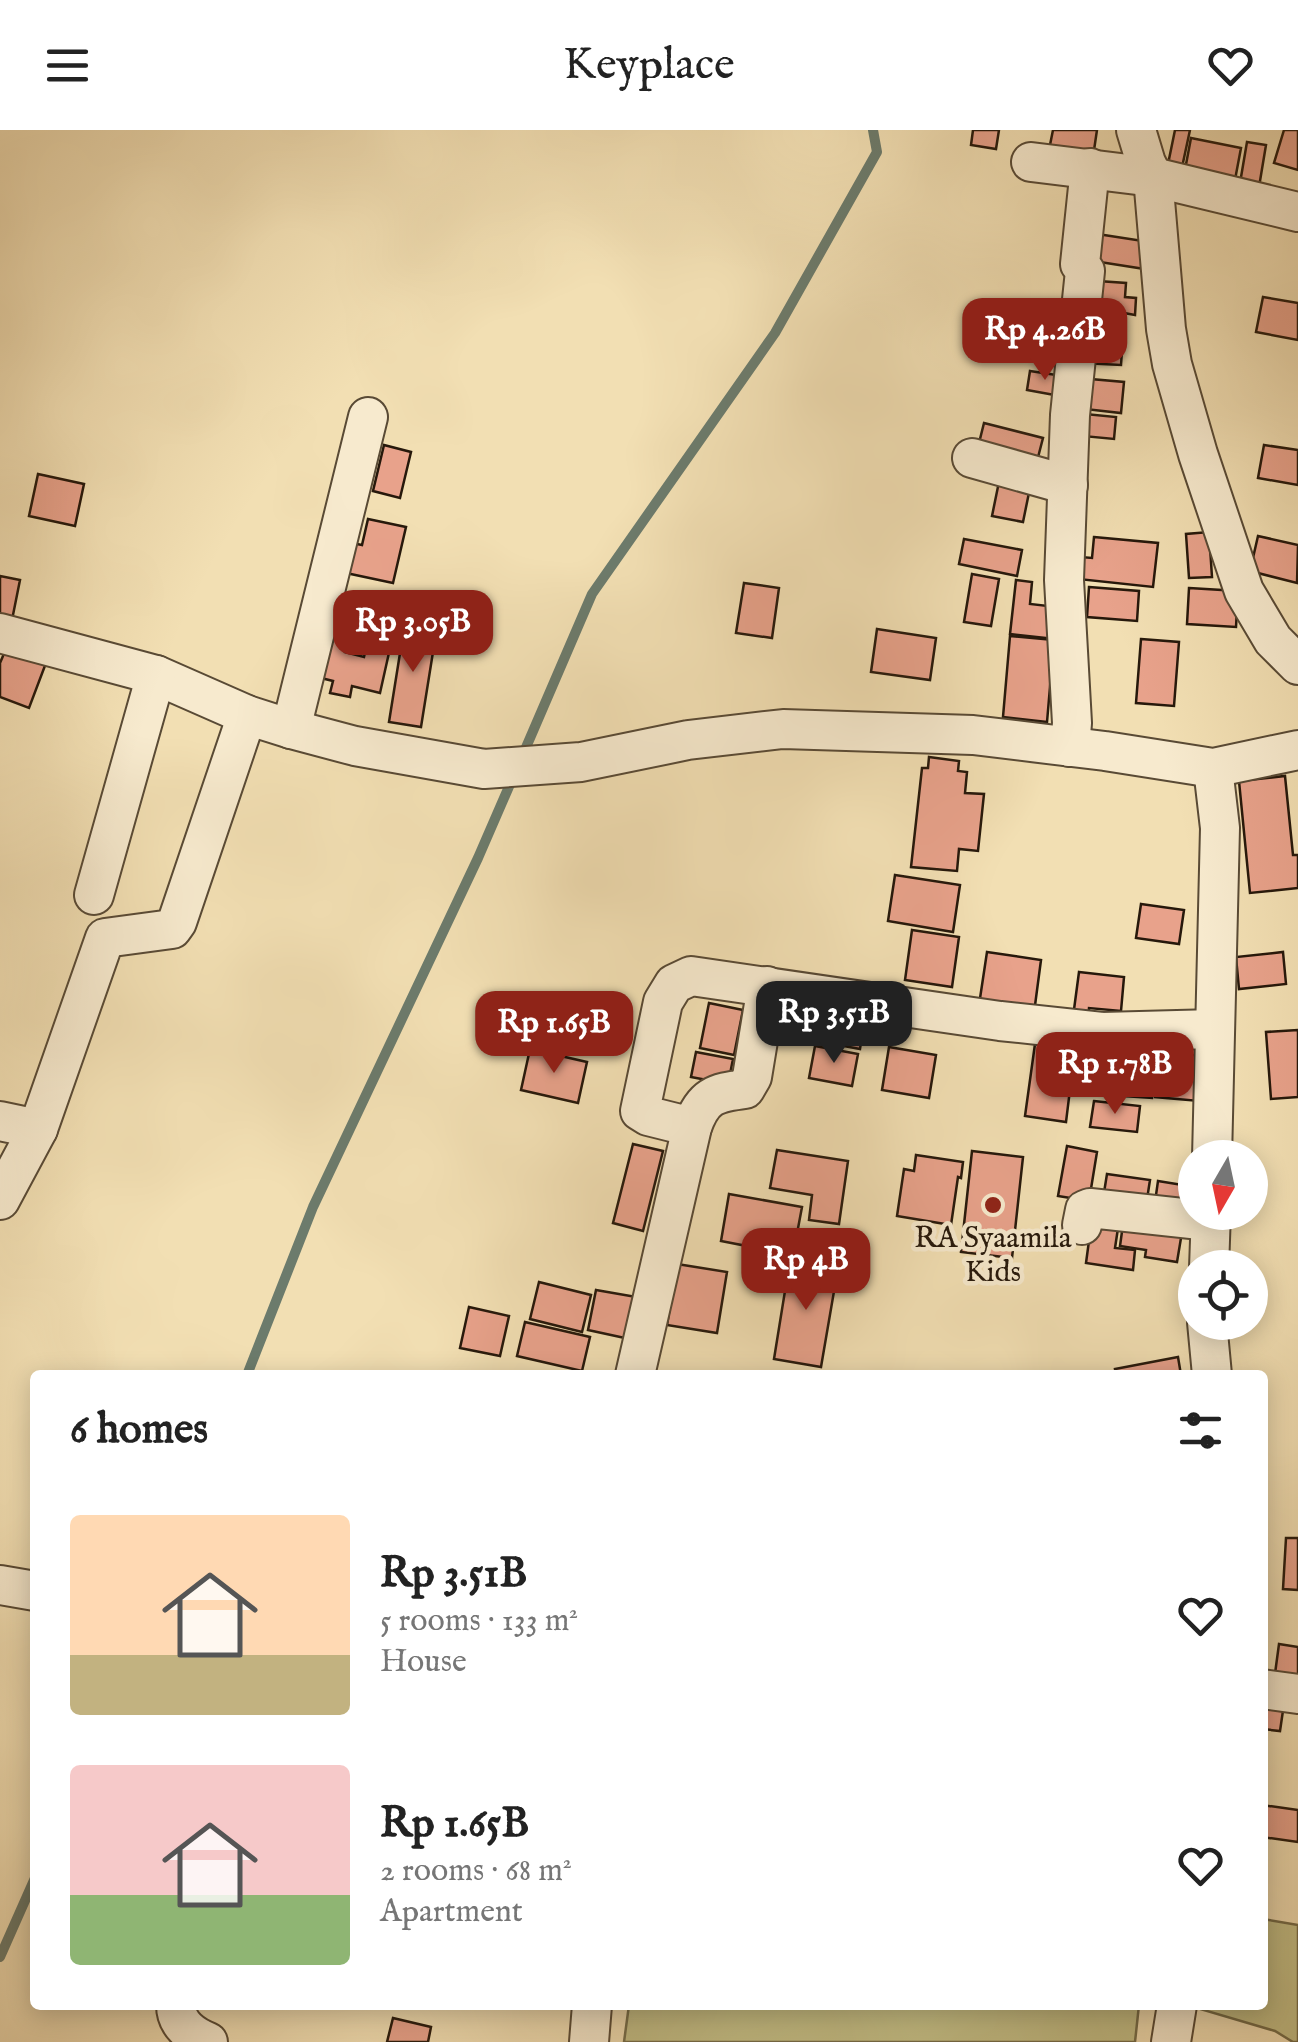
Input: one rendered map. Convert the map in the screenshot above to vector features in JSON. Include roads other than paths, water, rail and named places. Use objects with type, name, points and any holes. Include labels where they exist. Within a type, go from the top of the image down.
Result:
[{"type":"street","points":[[1136,130],[1153,177],[1172,364],[1198,454],[1244,591],[1273,640],[1298,665]]},
{"type":"street","points":[[1032,162],[1153,177],[1298,212]]},
{"type":"street","points":[[1070,747],[1072,722],[1064,599],[1070,416],[1085,271],[1080,264],[1090,168]]},
{"type":"street","points":[[290,730],[368,417]]},
{"type":"street","points":[[972,458],[1068,485]]},
{"type":"street","points":[[0,633],[156,674],[290,730],[484,769],[581,762],[688,740],[783,729],[973,735],[1213,768],[1298,750]]},
{"type":"street","points":[[94,895],[156,674]]},
{"type":"street","points":[[0,1200],[38,1128],[105,938],[172,929],[177,922],[247,714]]},
{"type":"street","points":[[1213,768],[1220,828],[1213,1140]]},
{"type":"street","points":[[692,1126],[640,1111],[664,1002],[674,984],[691,976],[1102,1032],[1216,1029]]},
{"type":"street","points":[[636,1370],[692,1126],[698,1110],[709,1098],[718,1092],[745,1089],[752,1077],[767,986]]},
{"type":"street","points":[[0,1121],[38,1128]]},
{"type":"street","points":[[1082,1225],[1090,1208],[1178,1215]]},
{"type":"street","points":[[1209,1340],[1212,1370]]},
{"type":"street","points":[[0,1585],[30,1590]]},
{"type":"street","points":[[1268,1690],[1298,1694]]},
{"type":"street","points":[[176,2010],[176,2017],[186,2029],[208,2042]]},
{"type":"street","points":[[589,2042],[592,2010]]},
{"type":"street","points":[[1171,2042],[1176,2010]]},
{"type":"waterway","points":[[521,759],[592,594],[775,333],[877,152],[873,130]]},
{"type":"waterway","points":[[249,1370],[313,1207],[514,775]]},
{"type":"waterway","points":[[0,1957],[30,1889]]},
{"type":"place","name":"RA Syaamila Kids","points":[[993,1205]]}]
